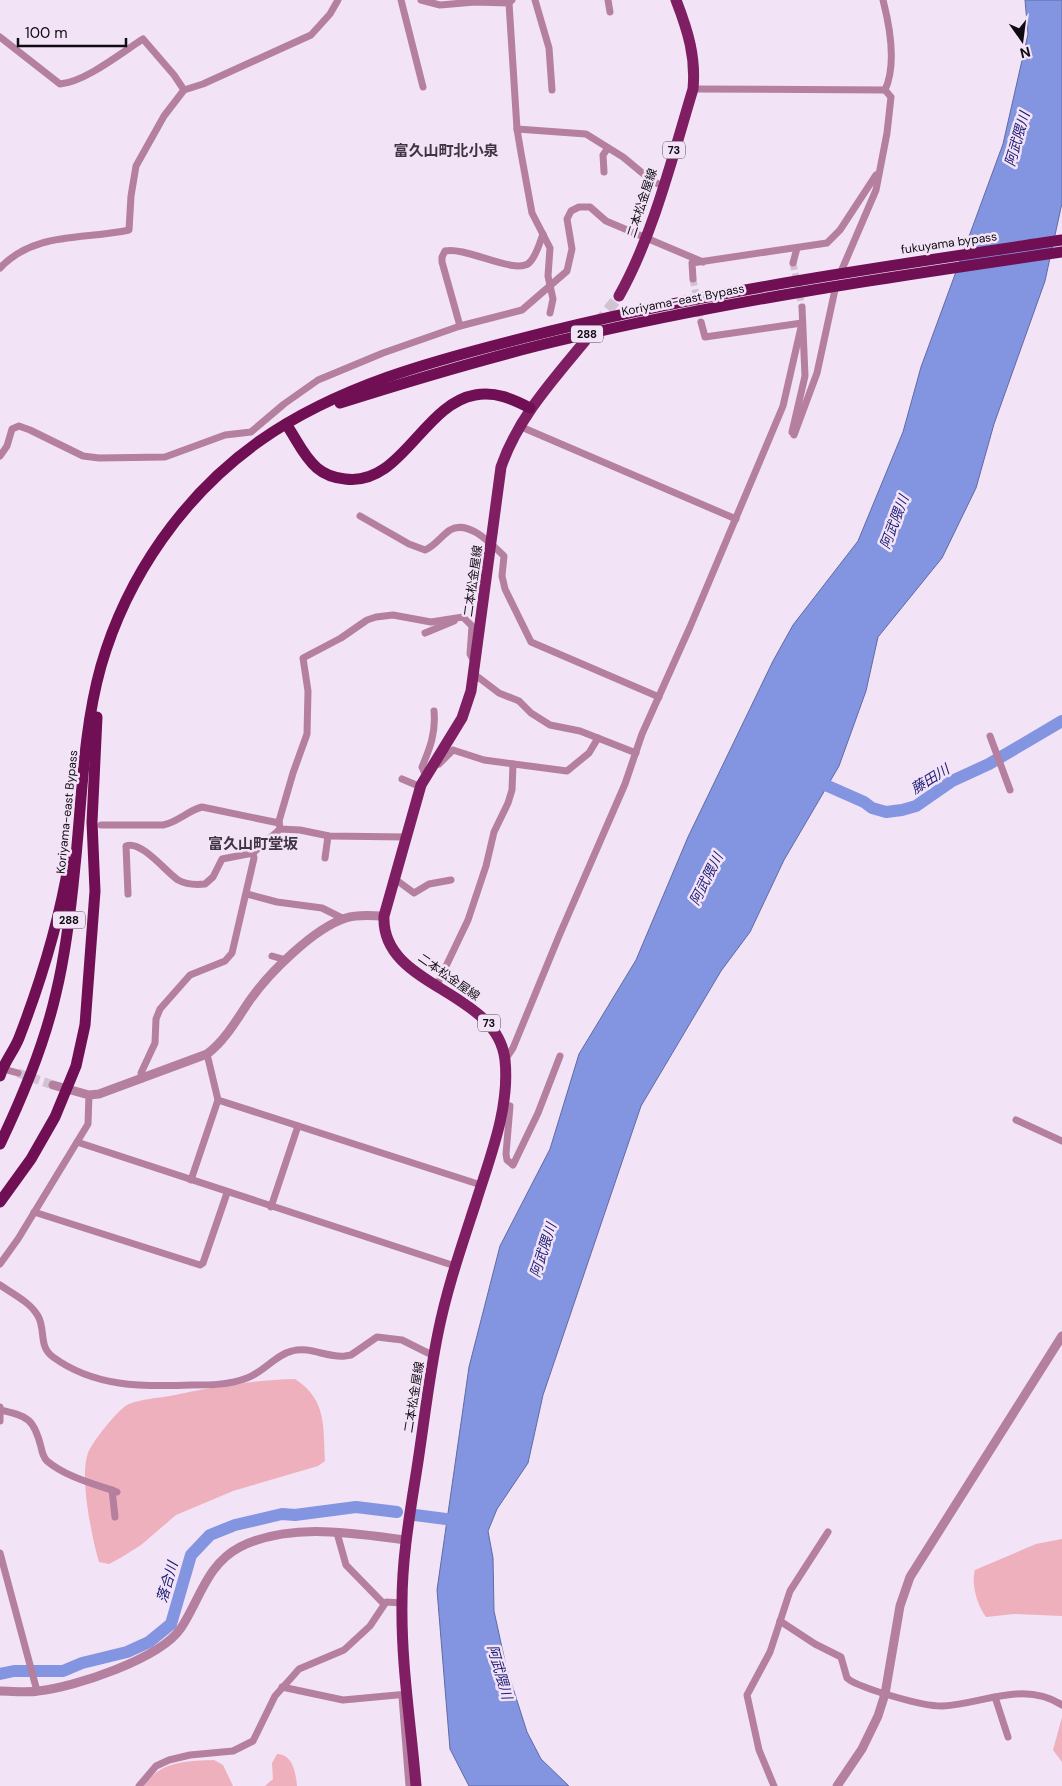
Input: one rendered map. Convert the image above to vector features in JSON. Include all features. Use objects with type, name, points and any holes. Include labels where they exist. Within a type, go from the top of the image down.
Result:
[{"type":"highway","name":"fukuyama bypass","points":[[840,274],[1062,240]]},
{"type":"highway","name":"Koriyama-east Bypass","points":[[288,426],[328,407],[504,355],[647,321],[852,282],[1062,252]]},
{"type":"highway","name":"Koriyama-east Bypass","points":[[0,1144],[32,1072],[56,994],[72,893],[92,709],[96,685],[108,642],[133,586],[158,545],[195,498],[228,466],[288,426],[331,400],[371,383],[492,346],[686,300],[840,274]]},
{"type":"highway","points":[[288,426],[308,458],[319,469],[340,478],[355,480],[371,477],[387,468],[442,412],[464,398],[476,394],[494,394],[510,398],[530,408]]},
{"type":"highway","points":[[0,1202],[41,1142],[67,1091],[76,1066],[85,1025],[95,891],[92,822],[97,723],[96,685]]},
{"type":"highway","points":[[1,1071],[18,1040],[61,906],[69,862],[81,753],[92,709]]},
{"type":"main road","name":"二本松金屋線","points":[[619,296],[636,265],[693,89],[695,68],[692,48],[676,0]]},
{"type":"main road","name":"二本松金屋線","points":[[416,1786],[405,1694],[402,1643],[405,1540],[434,1356],[455,1266],[496,1139],[503,1105],[505,1060],[499,1039],[488,1022],[396,955],[386,936],[384,916],[406,837],[426,777],[462,718],[471,691],[501,468],[519,426],[530,408],[585,341]]},
{"type":"street","points":[[0,268],[7,261],[30,246],[51,239],[129,230],[131,196],[136,166],[164,116],[184,90],[203,84],[311,35],[330,14],[338,0]]},
{"type":"street","points":[[400,0],[423,87]]},
{"type":"street","points":[[421,0],[441,3],[510,2],[517,129],[532,213],[550,248],[550,285],[553,299],[550,313]]},
{"type":"street","points":[[535,0],[549,48],[552,90]]},
{"type":"street","points":[[608,0],[610,12]]},
{"type":"street","points":[[882,0],[891,52],[892,77],[886,90]]},
{"type":"street","points":[[0,37],[60,84],[76,80],[143,39],[174,75],[184,90]]},
{"type":"street","points":[[693,89],[886,90]]},
{"type":"street","points":[[840,274],[876,190],[891,97],[886,90]]},
{"type":"street","points":[[517,129],[540,132],[581,132],[608,148],[652,181],[662,186]]},
{"type":"street","points":[[604,172],[603,155],[608,148]]},
{"type":"street","points":[[693,279],[692,263],[827,243],[840,230],[880,169]]},
{"type":"street","points":[[0,456],[7,446],[12,429],[19,426],[90,458],[172,455],[225,435],[251,432],[284,404],[318,380],[383,353],[460,326],[517,313],[531,304],[567,271],[572,245],[567,223],[568,216],[574,208],[590,207],[606,221],[703,262]]},
{"type":"street","points":[[460,326],[442,262],[445,251],[463,250],[500,263],[525,265],[531,260],[544,234]]},
{"type":"street","points":[[793,263],[797,248]]},
{"type":"street","points":[[802,307],[805,376],[792,430],[794,435],[817,373],[836,286]]},
{"type":"street","points":[[701,322],[705,338],[802,323]]},
{"type":"street","points":[[505,1060],[513,1048],[625,784],[636,753],[782,406],[802,323]]},
{"type":"street","points":[[519,426],[736,519]]},
{"type":"street","points":[[360,516],[409,544],[425,550],[452,529],[458,528],[471,531],[492,542],[504,556],[503,583],[531,642],[659,698]]},
{"type":"street","points":[[128,894],[126,846],[130,844],[138,845],[178,880],[188,884],[205,884],[210,881],[222,859],[253,853],[280,826],[293,773],[307,734],[308,691],[304,658],[341,638],[367,620],[376,617],[393,615],[432,622],[463,617],[471,623],[470,657],[475,669],[499,693],[519,701],[531,713],[550,725],[580,731],[636,753]]},
{"type":"street","points":[[424,633],[429,629],[450,624],[456,619]]},
{"type":"street","points":[[426,777],[422,767],[431,746],[435,726],[434,712]]},
{"type":"street","points":[[402,779],[426,777],[453,750],[484,760],[567,771],[589,753],[598,738]]},
{"type":"street","points":[[990,738],[1010,788]]},
{"type":"street","points":[[437,985],[468,920],[486,866],[494,832],[512,790],[513,764]]},
{"type":"street","points":[[101,825],[163,826],[172,824],[193,809],[202,807],[328,836],[406,837]]},
{"type":"street","points":[[325,858],[328,836]]},
{"type":"street","points":[[142,1080],[141,1073],[155,1043],[157,1014],[190,975],[230,956],[247,894],[253,853]]},
{"type":"street","points":[[395,879],[414,893],[429,884],[451,880]]},
{"type":"street","points":[[247,894],[277,902],[322,908],[344,919]]},
{"type":"street","points":[[53,1085],[67,1091],[89,1095],[109,1092],[207,1054],[218,1044],[264,982],[308,942],[344,919],[362,916],[384,916]]},
{"type":"street","points":[[272,956],[286,960]]},
{"type":"street","points":[[191,1180],[218,1100],[207,1054]]},
{"type":"street","points":[[503,1105],[510,1106],[506,1154],[507,1160],[513,1165],[538,1113],[560,1056]]},
{"type":"street","points":[[1,1071],[18,1074]]},
{"type":"street","points":[[0,1264],[34,1212],[89,1120],[89,1095]]},
{"type":"street","points":[[218,1100],[481,1185]]},
{"type":"street","points":[[1016,1120],[1062,1141]]},
{"type":"street","points":[[272,1207],[298,1126]]},
{"type":"street","points":[[77,1142],[227,1193],[455,1266]]},
{"type":"street","points":[[34,1212],[200,1265],[203,1263],[208,1251],[227,1193]]},
{"type":"street","points":[[0,1285],[34,1310],[39,1318],[46,1350],[52,1356],[80,1373],[102,1380],[153,1387],[229,1383],[248,1378],[290,1351],[312,1351],[340,1357],[351,1355],[377,1337],[402,1340],[434,1356]]},
{"type":"street","points":[[837,1786],[862,1749],[886,1694],[900,1606],[910,1577],[1061,1339]]},
{"type":"street","points":[[0,1406],[0,1422]]},
{"type":"street","points":[[0,1410],[20,1414],[30,1421],[38,1431],[43,1455],[46,1460],[75,1476],[114,1491],[115,1517]]},
{"type":"street","points":[[774,1786],[759,1750],[747,1695],[770,1652],[790,1591],[828,1532]]},
{"type":"street","points":[[337,1533],[346,1565],[384,1604]]},
{"type":"street","points":[[0,1691],[37,1691],[85,1680],[161,1648],[172,1638],[189,1616],[212,1571],[228,1554],[239,1547],[274,1535],[337,1533],[405,1540]]},
{"type":"street","points":[[0,1553],[37,1691]]},
{"type":"street","points":[[139,1786],[156,1766],[169,1760],[190,1755],[233,1751],[253,1742],[275,1696],[299,1669],[344,1650],[370,1626],[384,1604],[390,1601],[402,1603]]},
{"type":"street","points":[[780,1621],[815,1644],[841,1657],[846,1675],[851,1681],[886,1694],[935,1706],[955,1705],[996,1696],[1033,1694],[1062,1705]]},
{"type":"street","points":[[282,1687],[343,1700],[405,1694],[408,1786]]},
{"type":"street","points":[[996,1696],[1008,1737]]},
{"type":"shaded area","points":[[295,1379],[313,1396],[318,1405],[323,1425],[325,1461],[318,1466],[233,1491],[176,1515],[141,1545],[122,1557],[109,1564],[99,1562],[88,1507],[85,1476],[86,1463],[88,1453],[95,1441],[119,1412],[129,1404],[144,1400],[232,1384]]},
{"type":"shaded area","points":[[1062,1539],[1062,1616],[1014,1614],[986,1617],[980,1607],[976,1594],[975,1570],[1036,1544]]},
{"type":"shaded area","points":[[1062,1717],[1062,1762],[1053,1750]]},
{"type":"shaded area","points":[[277,1754],[287,1757],[290,1761],[293,1766],[297,1786],[265,1786],[273,1779],[272,1763]]},
{"type":"shaded area","points":[[214,1760],[223,1765],[233,1786],[144,1786],[150,1778],[166,1767],[184,1762]]},
{"type":"water","name":"阿武隈川","points":[[1025,0],[1062,0],[1062,203],[1045,281],[994,424],[976,488],[942,558],[878,637],[866,691],[839,766],[784,860],[750,932],[721,971],[641,1106],[543,1395],[528,1463],[497,1509],[488,1531],[493,1558],[494,1611],[506,1666],[527,1732],[541,1759],[569,1786],[469,1786],[450,1749],[437,1590],[469,1367],[500,1246],[550,1149],[579,1054],[636,960],[688,837],[773,661],[793,625],[858,541],[903,432],[921,367],[1003,144],[1028,34]]},
{"type":"waterway","name":"藤田川","points":[[812,779],[864,802],[872,808],[886,812],[902,810],[916,806],[952,781],[989,764],[1062,721]]},
{"type":"waterway","name":"落合川","points":[[0,1674],[14,1671],[63,1671],[82,1663],[127,1652],[149,1642],[171,1624],[191,1555],[210,1535],[235,1525],[282,1514],[295,1515],[356,1507],[397,1512]]},
{"type":"waterway","name":"落合川","points":[[415,1515],[461,1521]]},
{"type":"tunnel","points":[[793,263],[802,307]]},
{"type":"tunnel","points":[[693,279],[701,322]]},
{"type":"tunnel","points":[[598,323],[619,296]]},
{"type":"tunnel","points":[[18,1073],[53,1085]]},
{"type":"district","name":"富久山町北小泉","points":[[446,151]]},
{"type":"district","name":"富久山町堂坂","points":[[253,844]]}]
